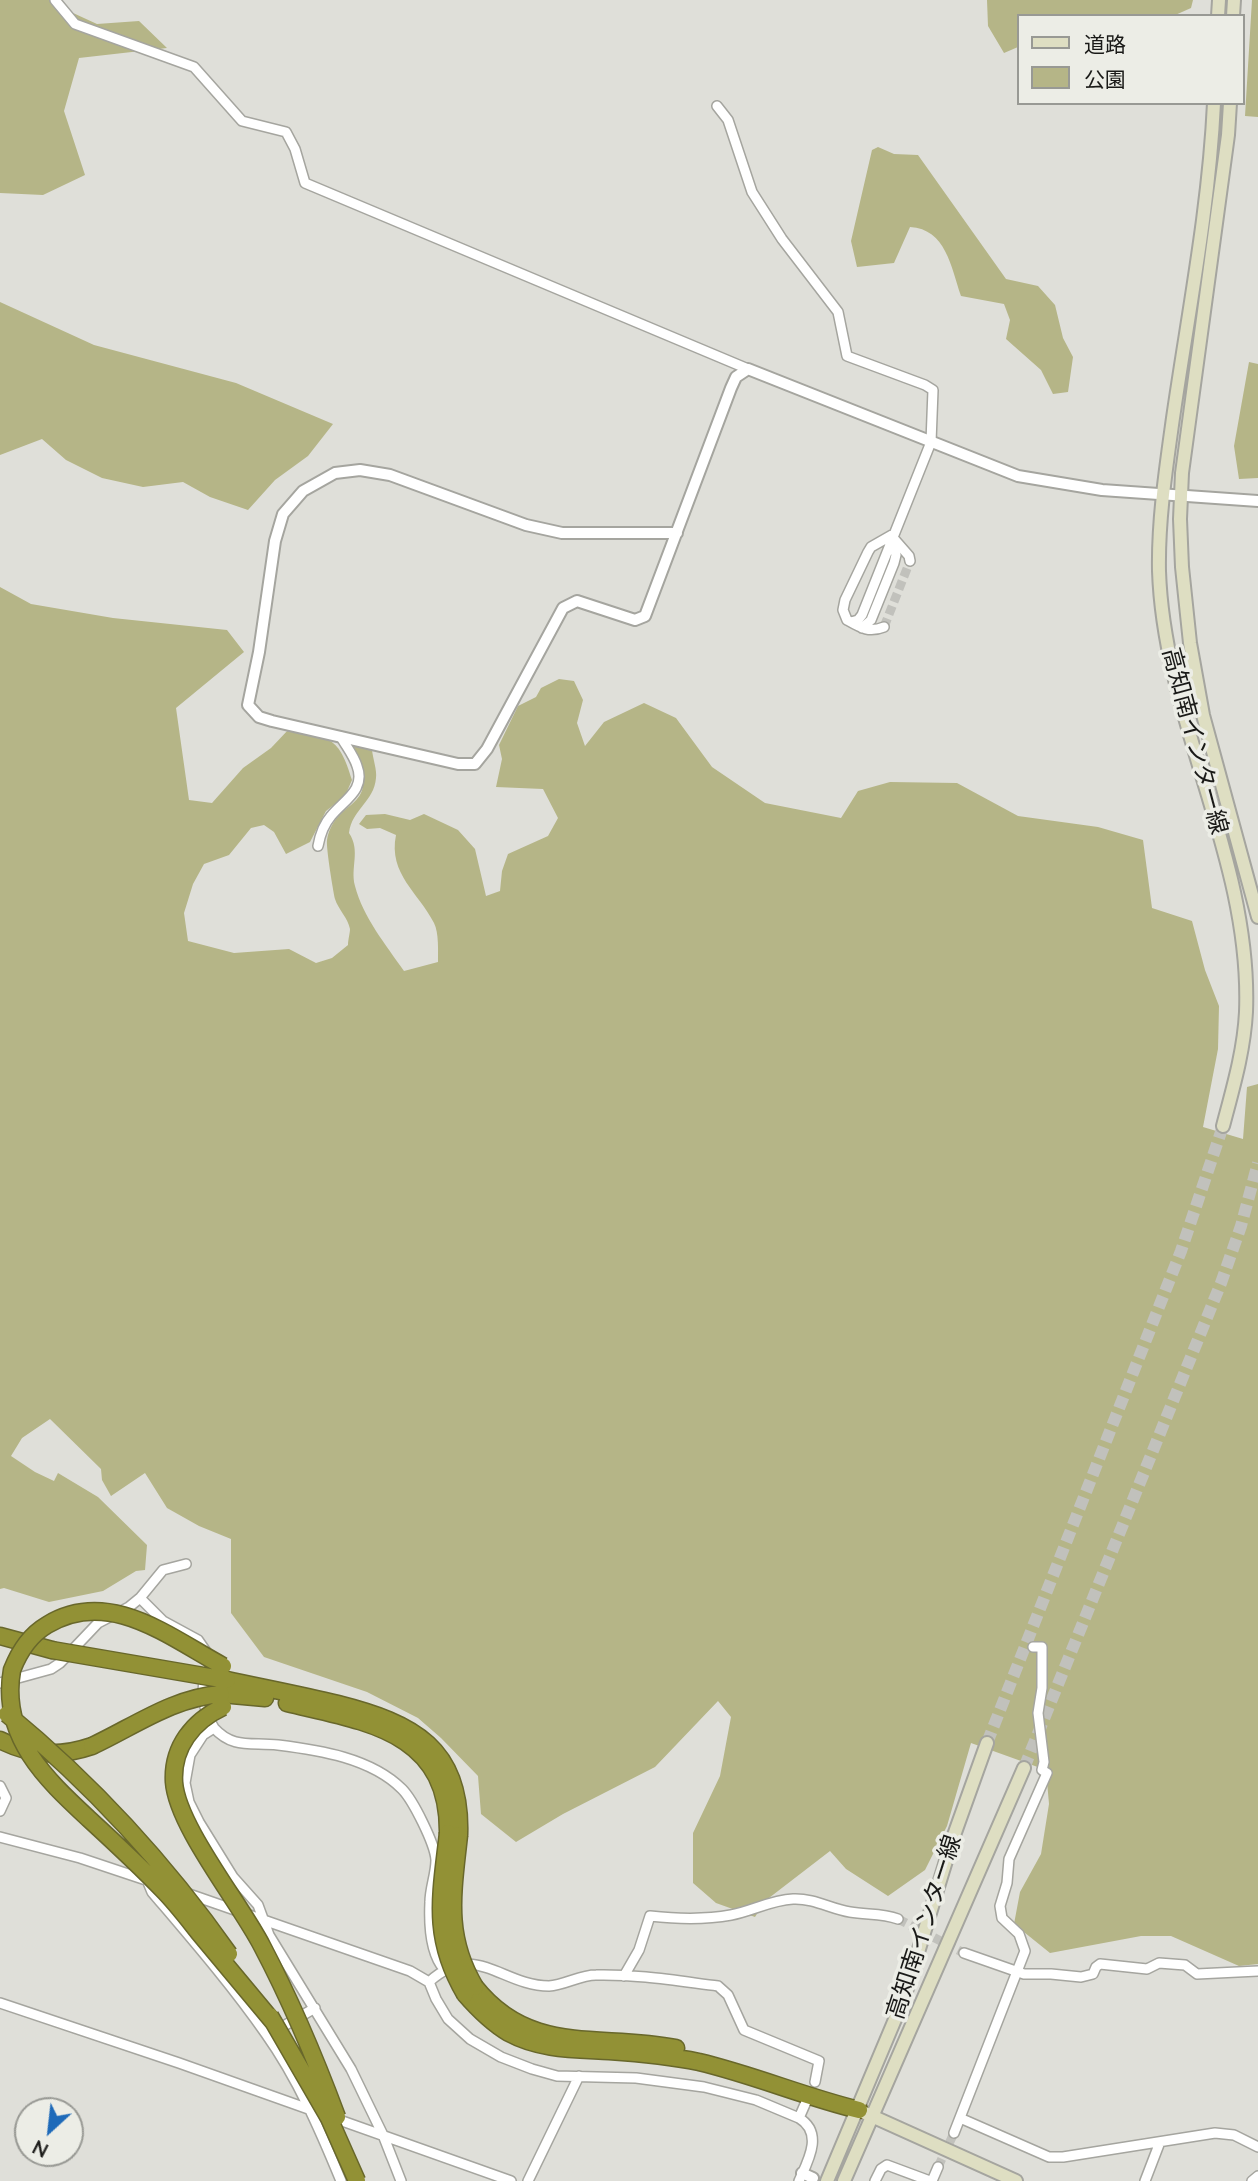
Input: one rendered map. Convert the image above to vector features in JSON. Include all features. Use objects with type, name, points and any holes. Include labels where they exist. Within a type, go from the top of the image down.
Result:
[{"type":"highway","points":[[357,2181],[329,2118],[271,2030],[165,1891],[38,1772],[18,1745],[8,1720],[6,1705],[9,1676],[22,1649],[43,1627],[70,1614],[103,1610],[129,1616],[223,1687],[246,1701],[289,1704],[371,1724],[408,1742],[425,1758],[439,1780],[453,1834]]},
{"type":"highway","points":[[0,1636],[223,1687],[315,1699],[390,1719],[427,1742],[451,1778],[458,1805],[453,1834],[453,1924],[470,1990],[503,2015],[538,2033],[645,2042],[697,2052],[807,2086],[866,2113]]},
{"type":"highway","points":[[0,1740],[12,1746],[46,1754],[64,1754],[92,1746],[171,1705],[223,1687]]},
{"type":"highway","points":[[223,1687],[184,1741],[175,1769],[176,1796],[188,1823],[261,1944],[296,2013],[362,2181]]},
{"type":"highway","points":[[0,1709],[83,1782],[173,1877],[246,1977],[271,2030]]},
{"type":"main road","name":"高知南インター線","points":[[1214,105],[1198,250],[1176,395],[1159,569],[1166,633],[1183,715],[1229,869],[1242,948],[1245,1014],[1240,1064],[1223,1126]]},
{"type":"main road","name":"高知南インター線","points":[[1230,105],[1182,473],[1180,519],[1190,643],[1203,715],[1258,917]]},
{"type":"main road","name":"高知南インター線","points":[[844,2181],[986,1743]]},
{"type":"main road","name":"高知南インター線","points":[[827,2181],[866,2113],[1024,1768]]},
{"type":"main road","points":[[866,2113],[1016,2181]]},
{"type":"street","points":[[55,0],[75,24],[194,67],[242,121],[286,132],[295,149],[305,183],[748,369],[1008,473],[1043,482],[1102,490],[1258,501]]},
{"type":"street","points":[[718,106],[728,120],[752,192],[782,239],[838,312],[847,356],[933,390],[931,442],[862,615],[851,622]]},
{"type":"street","points":[[677,533],[562,533],[526,525],[374,471],[348,471],[325,477],[303,491],[283,514],[275,541],[259,652],[248,705],[259,717],[457,764],[475,764],[487,748],[563,608],[577,601],[628,618],[640,619],[647,612],[677,533],[731,388],[736,377],[748,369]]},
{"type":"street","points":[[892,535],[911,561]]},
{"type":"street","points":[[884,627],[874,631],[862,628],[848,620],[843,610],[845,600],[871,547],[892,535]]},
{"type":"street","points":[[862,628],[871,620],[894,563],[896,555],[892,535]]},
{"type":"street","points":[[318,846],[320,834],[331,816],[349,800],[358,786],[360,775],[357,764],[341,737]]},
{"type":"street","points":[[0,1683],[51,1669],[98,1623],[129,1607],[140,1598],[163,1570],[187,1564]]},
{"type":"street","points":[[140,1598],[163,1621],[198,1640],[207,1653],[203,1697],[208,1718],[227,1740],[235,1743],[282,1745],[360,1763],[394,1781],[412,1800],[436,1859],[430,1903],[431,1929],[434,1950],[444,1969]]},
{"type":"street","points":[[954,2133],[1026,1951],[1019,1934],[1002,1918],[1000,1906],[1007,1883],[1009,1859],[1046,1773],[1042,1770],[1044,1762],[1038,1713],[1042,1688],[1042,1647],[1032,1647]]},
{"type":"street","points":[[214,1728],[203,1735],[190,1755],[186,1783],[189,1802],[233,1877],[258,1905],[269,1935],[351,2069],[383,2135],[401,2181]]},
{"type":"street","points":[[0,1786],[6,1798],[0,1811]]},
{"type":"street","points":[[0,1836],[80,1858],[410,1970],[429,1982],[449,2019],[470,2039],[485,2049],[545,2073],[636,2078],[704,2087],[755,2100],[799,2118],[805,2122],[814,2145],[805,2177]]},
{"type":"street","points":[[146,1880],[152,1892],[271,2030],[341,2181]]},
{"type":"street","points":[[624,1976],[639,1950],[650,1916],[691,1919],[732,1914],[770,1901],[795,1898],[814,1900],[849,1912],[884,1914],[898,1919]]},
{"type":"street","points":[[964,1953],[1024,1974],[1081,1977],[1093,1974],[1100,1964],[1147,1969],[1159,1963],[1185,1965],[1197,1974],[1258,1971]]},
{"type":"street","points":[[429,1982],[444,1969],[465,1965],[494,1969],[523,1981],[550,1986],[592,1975],[718,1986],[728,1995],[744,2030],[819,2061],[815,2082]]},
{"type":"street","points":[[0,2003],[179,2063],[511,2181]]},
{"type":"street","points":[[271,2030],[315,2008]]},
{"type":"street","points":[[528,2181],[579,2076]]},
{"type":"street","points":[[799,2118],[806,2102]]},
{"type":"street","points":[[960,2118],[1049,2157],[1215,2133],[1234,2135],[1258,2147]]},
{"type":"street","points":[[1145,2181],[1160,2142]]},
{"type":"street","points":[[876,2181],[881,2169],[887,2165],[931,2181],[938,2167]]},
{"type":"street","points":[[1252,2181],[1258,2176]]},
{"type":"green space","points":[[0,0],[59,0],[60,7],[97,24],[139,21],[167,48],[79,58],[64,111],[85,175],[43,195],[0,193]]},
{"type":"green space","points":[[987,0],[1193,0],[1191,8],[1178,14],[1016,14],[1016,48],[1004,53],[988,26]]},
{"type":"green space","points":[[1252,0],[1258,0],[1258,117],[1245,116]]},
{"type":"green space","points":[[878,147],[894,154],[918,155],[1006,279],[1038,286],[1055,305],[1063,338],[1073,357],[1068,392],[1053,394],[1041,370],[1006,339],[1010,320],[1004,304],[961,296],[945,251],[932,235],[922,229],[910,227],[894,263],[857,267],[851,241],[872,150]]},
{"type":"green space","points":[[0,302],[94,345],[236,383],[333,424],[308,456],[275,480],[248,510],[210,497],[183,482],[143,487],[102,478],[66,460],[42,439],[0,455]]},
{"type":"green space","points":[[1249,362],[1258,364],[1258,478],[1239,479],[1234,446]]},
{"type":"green space","points":[[0,587],[31,604],[113,618],[227,630],[244,652],[176,708],[189,800],[212,803],[243,768],[271,748],[289,729],[324,737],[337,747],[352,780],[345,796],[326,811],[310,842],[286,854],[274,832],[264,825],[251,828],[229,855],[204,864],[193,884],[184,913],[188,941],[234,953],[289,949],[316,963],[332,958],[348,945],[350,929],[335,899],[327,840],[339,815],[361,793],[361,768],[353,746],[372,750],[376,775],[371,793],[354,818],[349,833],[354,846],[354,879],[359,897],[376,930],[404,971],[438,962],[436,927],[406,882],[396,861],[396,835],[380,828],[367,829],[359,824],[366,815],[385,814],[410,820],[424,814],[458,830],[475,849],[486,896],[500,891],[502,871],[508,854],[548,836],[558,818],[543,789],[496,787],[502,759],[499,745],[518,706],[536,697],[541,688],[559,679],[574,681],[583,700],[577,723],[585,746],[604,722],[644,703],[676,718],[712,767],[765,803],[841,818],[858,791],[890,782],[957,783],[1018,816],[1098,827],[1143,840],[1152,908],[1192,921],[1205,970],[1219,1006],[1218,1049],[1203,1127],[1243,1139],[1247,1087],[1258,1084],[1258,1964],[1239,1966],[1171,1936],[1141,1936],[1050,1953],[1014,1924],[1020,1892],[1041,1854],[1049,1804],[1046,1770],[971,1743],[947,1826],[925,1870],[888,1896],[846,1869],[830,1851],[765,1901],[755,1917],[716,1903],[693,1883],[693,1833],[720,1776],[731,1717],[718,1701],[655,1767],[563,1814],[516,1842],[481,1814],[478,1776],[418,1718],[367,1692],[264,1657],[231,1613],[231,1539],[199,1526],[167,1508],[145,1473],[111,1496],[102,1480],[101,1469],[50,1419],[22,1438],[11,1456],[54,1481],[58,1473],[98,1497],[147,1545],[145,1570],[136,1571],[103,1591],[49,1602],[0,1589]]},
{"type":"tunnel","points":[[884,627],[910,561]]},
{"type":"tunnel","points":[[987,1743],[1181,1251],[1223,1126]]},
{"type":"tunnel","points":[[1024,1768],[1221,1283],[1241,1226],[1258,1163]]},
{"type":"tunnel","points":[[898,1919],[964,1953]]},
{"type":"tunnel","points":[[938,2167],[954,2133]]}]
